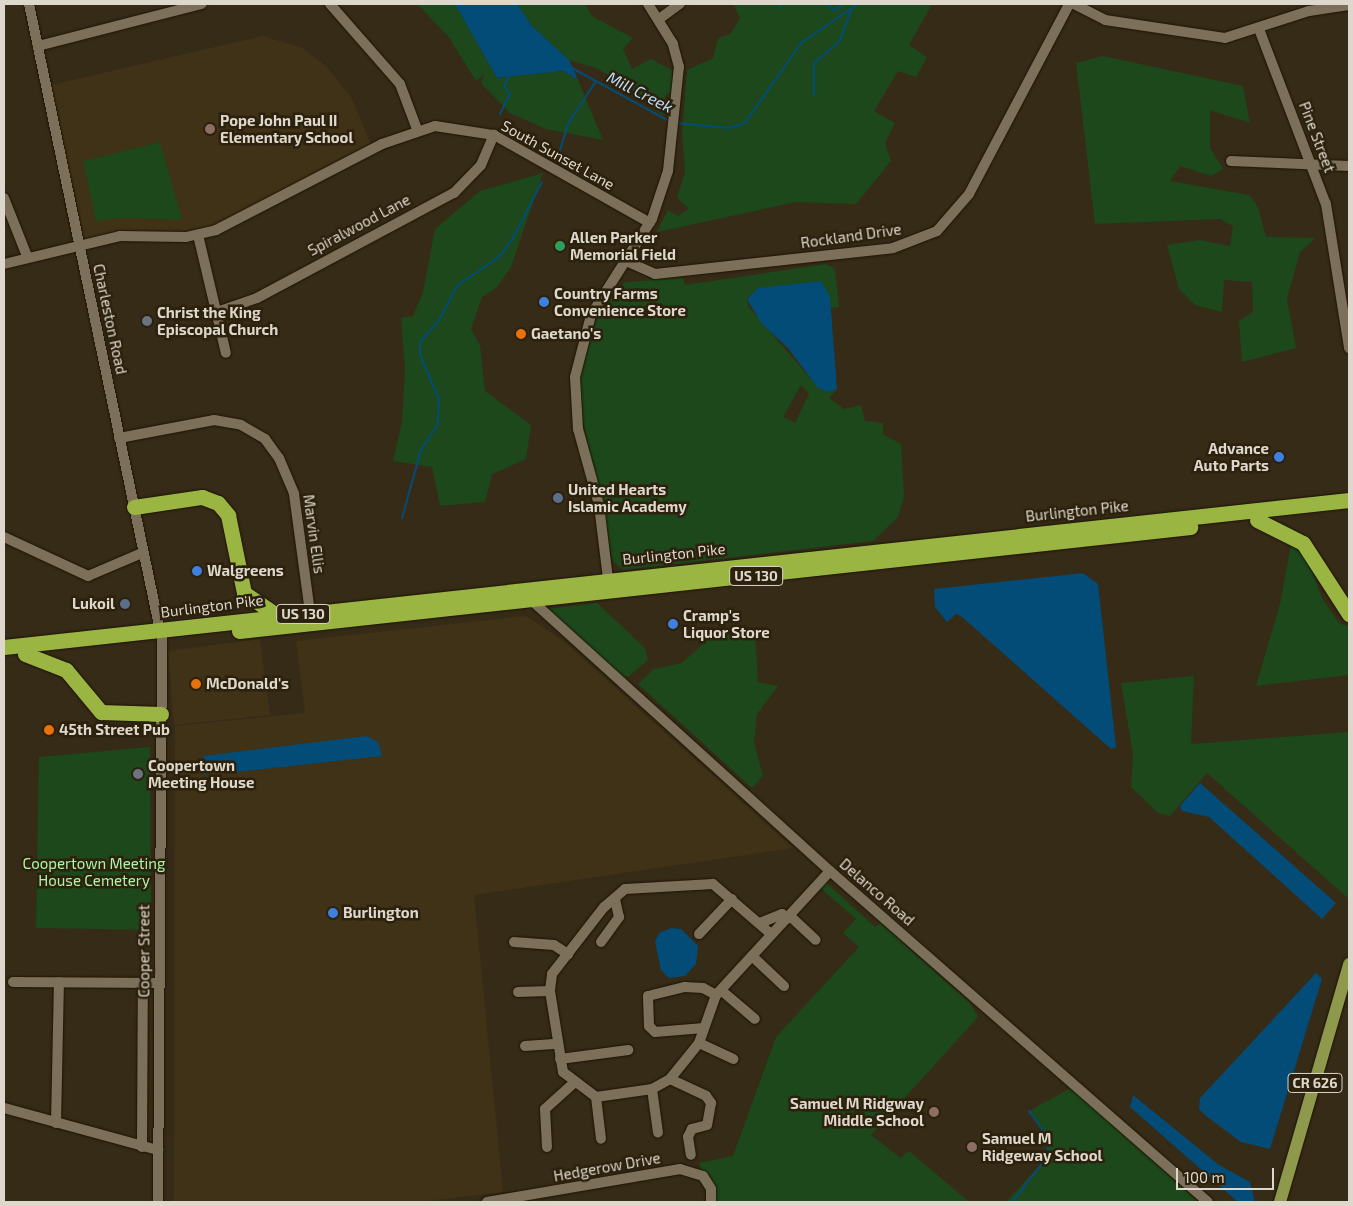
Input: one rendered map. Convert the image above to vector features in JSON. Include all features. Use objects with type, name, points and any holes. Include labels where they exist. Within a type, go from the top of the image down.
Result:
[{"type":"highway","points":[[134,507],[202,497],[218,503],[228,516],[244,593],[278,616]]},
{"type":"highway","name":"Burlington Pike","points":[[4,647],[161,635],[530,599],[609,585],[1349,500]]},
{"type":"highway","name":"Burlington Pike","points":[[4,657],[278,616],[609,585],[1349,510]]},
{"type":"highway","points":[[1257,520],[1303,543],[1349,614]]},
{"type":"highway","points":[[25,654],[66,670],[101,712],[161,714]]},
{"type":"main road","name":"CR 626","points":[[1280,1202],[1349,964]]},
{"type":"street","name":"Charleston Road","points":[[29,4],[142,553],[161,635]]},
{"type":"street","points":[[38,46],[202,4]]},
{"type":"street","points":[[4,264],[27,256],[129,235],[198,235],[236,222],[417,129],[400,84],[330,4]]},
{"type":"street","points":[[609,585],[599,505],[578,428],[574,390],[586,327],[650,223],[662,197],[676,118],[678,55],[648,4]]},
{"type":"street","points":[[658,19],[680,4]]},
{"type":"street","name":"Rockland Drive","points":[[626,261],[655,274],[893,248],[937,231],[969,194],[1069,4]]},
{"type":"street","points":[[1074,4],[1105,20],[1181,35],[1224,38],[1260,29],[1309,10],[1349,5]]},
{"type":"street","name":"Pine Street","points":[[1260,29],[1312,165],[1328,215],[1349,348]]},
{"type":"street","name":"South Sunset Lane","points":[[417,129],[454,126],[494,135],[650,223]]},
{"type":"street","name":"Spiralwood Lane","points":[[214,313],[257,298],[454,193],[481,165],[494,135]]},
{"type":"street","points":[[1231,161],[1349,166]]},
{"type":"street","points":[[4,198],[27,256]]},
{"type":"street","points":[[198,235],[214,313],[226,353]]},
{"type":"street","name":"Marvin Ellis","points":[[119,438],[194,421],[232,422],[265,439],[287,472],[294,494],[310,613]]},
{"type":"street","points":[[4,537],[88,576],[142,553]]},
{"type":"street","name":"Delanco Road","points":[[530,599],[830,871],[1208,1202]]},
{"type":"street","name":"Cooper Street","points":[[158,1202],[161,635]]},
{"type":"street","points":[[771,934],[713,884],[700,882],[640,886],[625,889],[552,974],[550,991],[557,1044],[560,1059],[573,1084],[596,1097],[652,1089],[670,1080],[699,1043],[719,993],[830,871]]},
{"type":"street","points":[[601,942],[619,917],[615,899]]},
{"type":"street","points":[[699,934],[732,899]]},
{"type":"street","points":[[760,923],[782,914],[789,917],[816,940]]},
{"type":"street","points":[[514,942],[554,945],[568,954]]},
{"type":"street","points":[[752,956],[784,986]]},
{"type":"street","points":[[13,982],[158,983]]},
{"type":"street","points":[[56,1123],[59,982]]},
{"type":"street","points":[[142,1147],[143,984]]},
{"type":"street","points":[[704,1028],[655,1032],[649,1026],[648,996],[685,987],[703,988],[719,993],[755,1019]]},
{"type":"street","points":[[518,992],[550,991]]},
{"type":"street","points":[[699,1043],[734,1059]]},
{"type":"street","points":[[525,1046],[557,1044]]},
{"type":"street","points":[[560,1059],[628,1050]]},
{"type":"street","points":[[670,1080],[706,1096],[711,1103],[707,1125],[692,1129],[688,1137],[691,1156]]},
{"type":"street","points":[[547,1147],[546,1109],[573,1084]]},
{"type":"street","points":[[652,1089],[658,1133]]},
{"type":"street","points":[[596,1097],[601,1140]]},
{"type":"street","points":[[4,1108],[158,1150]]},
{"type":"street","name":"Hedgerow Drive","points":[[487,1202],[687,1170],[703,1176],[710,1189],[711,1202]]},
{"type":"shaded area","name":"Pope John Paul II Elementary School","points":[[263,36],[302,48],[326,66],[351,97],[373,149],[206,233],[148,234],[80,245],[47,86]]},
{"type":"shaded area","points":[[526,616],[565,642],[793,848],[474,895],[503,1192],[417,1202],[174,1202],[175,726],[305,713],[296,641]]},
{"type":"shaded area","points":[[260,639],[270,715],[174,725],[168,651]]},
{"type":"green space","points":[[417,4],[455,4],[497,78],[563,71],[578,80],[603,140],[546,129],[510,113],[481,83],[485,74],[476,81],[448,36]]},
{"type":"green space","points":[[517,4],[585,4],[592,16],[633,38],[623,49],[632,69],[651,59],[672,70],[672,91],[665,96],[663,116],[627,86],[596,68],[569,60],[532,26]]},
{"type":"green space","points":[[733,4],[932,4],[909,45],[927,57],[916,77],[898,71],[874,111],[895,123],[885,143],[891,161],[856,204],[796,202],[657,232],[668,210],[678,216],[689,209],[677,198],[685,172],[682,134],[687,70],[713,58],[718,39],[731,33],[740,18]]},
{"type":"green space","points":[[1103,56],[1243,86],[1250,123],[1210,110],[1210,148],[1223,169],[1211,176],[1180,166],[1170,181],[1249,195],[1258,207],[1266,237],[1316,238],[1300,252],[1287,299],[1296,348],[1242,362],[1239,321],[1253,312],[1252,282],[1224,280],[1222,312],[1195,305],[1179,289],[1167,245],[1200,240],[1230,246],[1233,226],[1220,219],[1095,224],[1076,63]]},
{"type":"green space","points":[[160,142],[182,220],[121,218],[96,221],[83,161]]},
{"type":"green space","points":[[543,173],[511,267],[497,287],[482,297],[471,329],[480,345],[485,391],[531,425],[526,459],[492,474],[485,502],[440,506],[432,467],[393,461],[402,422],[405,369],[401,318],[413,316],[423,292],[435,229],[480,191]]},
{"type":"green space","points":[[826,264],[835,269],[839,307],[831,308],[821,281],[758,289],[747,299],[748,306],[818,387],[837,389],[829,398],[844,409],[861,405],[865,421],[883,423],[883,434],[901,444],[904,497],[898,517],[873,541],[623,570],[613,561],[583,421],[579,382],[595,322],[605,304],[625,282],[683,278],[685,285]],"holes":[[[801,385],[809,394],[795,423],[783,417]]]},
{"type":"green space","points":[[1291,544],[1307,559],[1322,598],[1339,623],[1349,627],[1349,675],[1256,686],[1280,604]]},
{"type":"green space","points":[[597,603],[645,648],[648,660],[628,677],[620,676],[546,609]]},
{"type":"green space","points":[[755,632],[758,682],[778,686],[757,714],[754,742],[763,776],[752,788],[638,684],[654,669],[682,663],[715,633]]},
{"type":"green space","points":[[1194,676],[1191,744],[1349,732],[1349,899],[1207,773],[1170,816],[1158,813],[1131,787],[1133,754],[1121,683]]},
{"type":"green space","name":"Coopertown Meeting House Cemetery","points":[[150,747],[151,930],[36,928],[39,757]]},
{"type":"green space","points":[[823,880],[875,927],[880,923],[970,1003],[978,1017],[871,1135],[901,1158],[909,1151],[969,1202],[716,1202],[699,1163],[733,1156],[776,1037],[859,947],[843,933],[856,919],[818,886]]},
{"type":"green space","points":[[1071,1088],[1198,1202],[1006,1202],[1048,1156],[1047,1136],[1029,1111]]},
{"type":"water","points":[[455,4],[517,4],[532,26],[569,60],[578,80],[563,71],[497,78]]},
{"type":"water","points":[[821,281],[830,297],[837,389],[829,392],[818,388],[788,348],[762,324],[747,299],[758,288]]},
{"type":"water","points":[[1083,573],[1098,584],[1116,747],[1111,749],[962,617],[956,614],[947,622],[935,607],[934,589]]},
{"type":"water","points":[[367,736],[378,742],[382,756],[218,774],[203,774],[197,767],[204,756]]},
{"type":"water","points":[[1200,783],[1336,903],[1322,919],[1209,817],[1182,811],[1180,806]]},
{"type":"water","points":[[671,928],[681,929],[698,946],[696,964],[685,976],[669,978],[661,970],[655,942],[659,933]]},
{"type":"water","points":[[1316,973],[1322,979],[1270,1149],[1241,1142],[1199,1109],[1200,1098]]},
{"type":"water","points":[[1133,1095],[1219,1165],[1250,1182],[1255,1202],[1238,1202],[1130,1107]]},
{"type":"waterway","points":[[779,8],[780,4]]},
{"type":"waterway","points":[[826,4],[835,11],[843,4]]},
{"type":"waterway","name":"Mill Creek","points":[[676,123],[729,128],[745,123],[801,43],[858,4]]},
{"type":"waterway","points":[[814,95],[814,63],[839,42],[852,8]]},
{"type":"waterway","name":"Mill Creek","points":[[570,67],[669,121]]},
{"type":"waterway","points":[[500,114],[510,94],[504,86],[509,76]]},
{"type":"waterway","points":[[558,157],[569,122],[596,81]]},
{"type":"waterway","points":[[402,518],[421,450],[438,424],[439,399],[420,355],[420,342],[439,320],[458,285],[499,257],[512,240],[542,182]]},
{"type":"waterway","points":[[1012,1202],[1048,1156],[1047,1136],[1029,1111]]},
{"type":"place","name":"Pope John Paul II Elementary School","points":[[210,129]]},
{"type":"place","name":"Allen Parker Memorial Field","points":[[560,246]]},
{"type":"place","name":"Country Farms Convenience Store","points":[[544,302]]},
{"type":"place","name":"Christ the King Episcopal Church","points":[[147,321]]},
{"type":"place","name":"Gaetano's","points":[[521,334]]},
{"type":"place","name":"Advance Auto Parts","points":[[1279,457]]},
{"type":"place","name":"United Hearts Islamic Academy","points":[[558,498]]},
{"type":"place","name":"Walgreens","points":[[197,571]]},
{"type":"place","name":"Lukoil","points":[[125,604]]},
{"type":"place","name":"Cramp's Liquor Store","points":[[673,624]]},
{"type":"place","name":"McDonald's","points":[[196,684]]},
{"type":"place","name":"45th Street Pub","points":[[49,730]]},
{"type":"place","name":"Coopertown Meeting House","points":[[138,774]]},
{"type":"place","name":"Burlington","points":[[333,913]]},
{"type":"place","name":"Samuel M Ridgway Middle School","points":[[934,1112]]},
{"type":"place","name":"Samuel M Ridgeway School","points":[[972,1147]]}]
